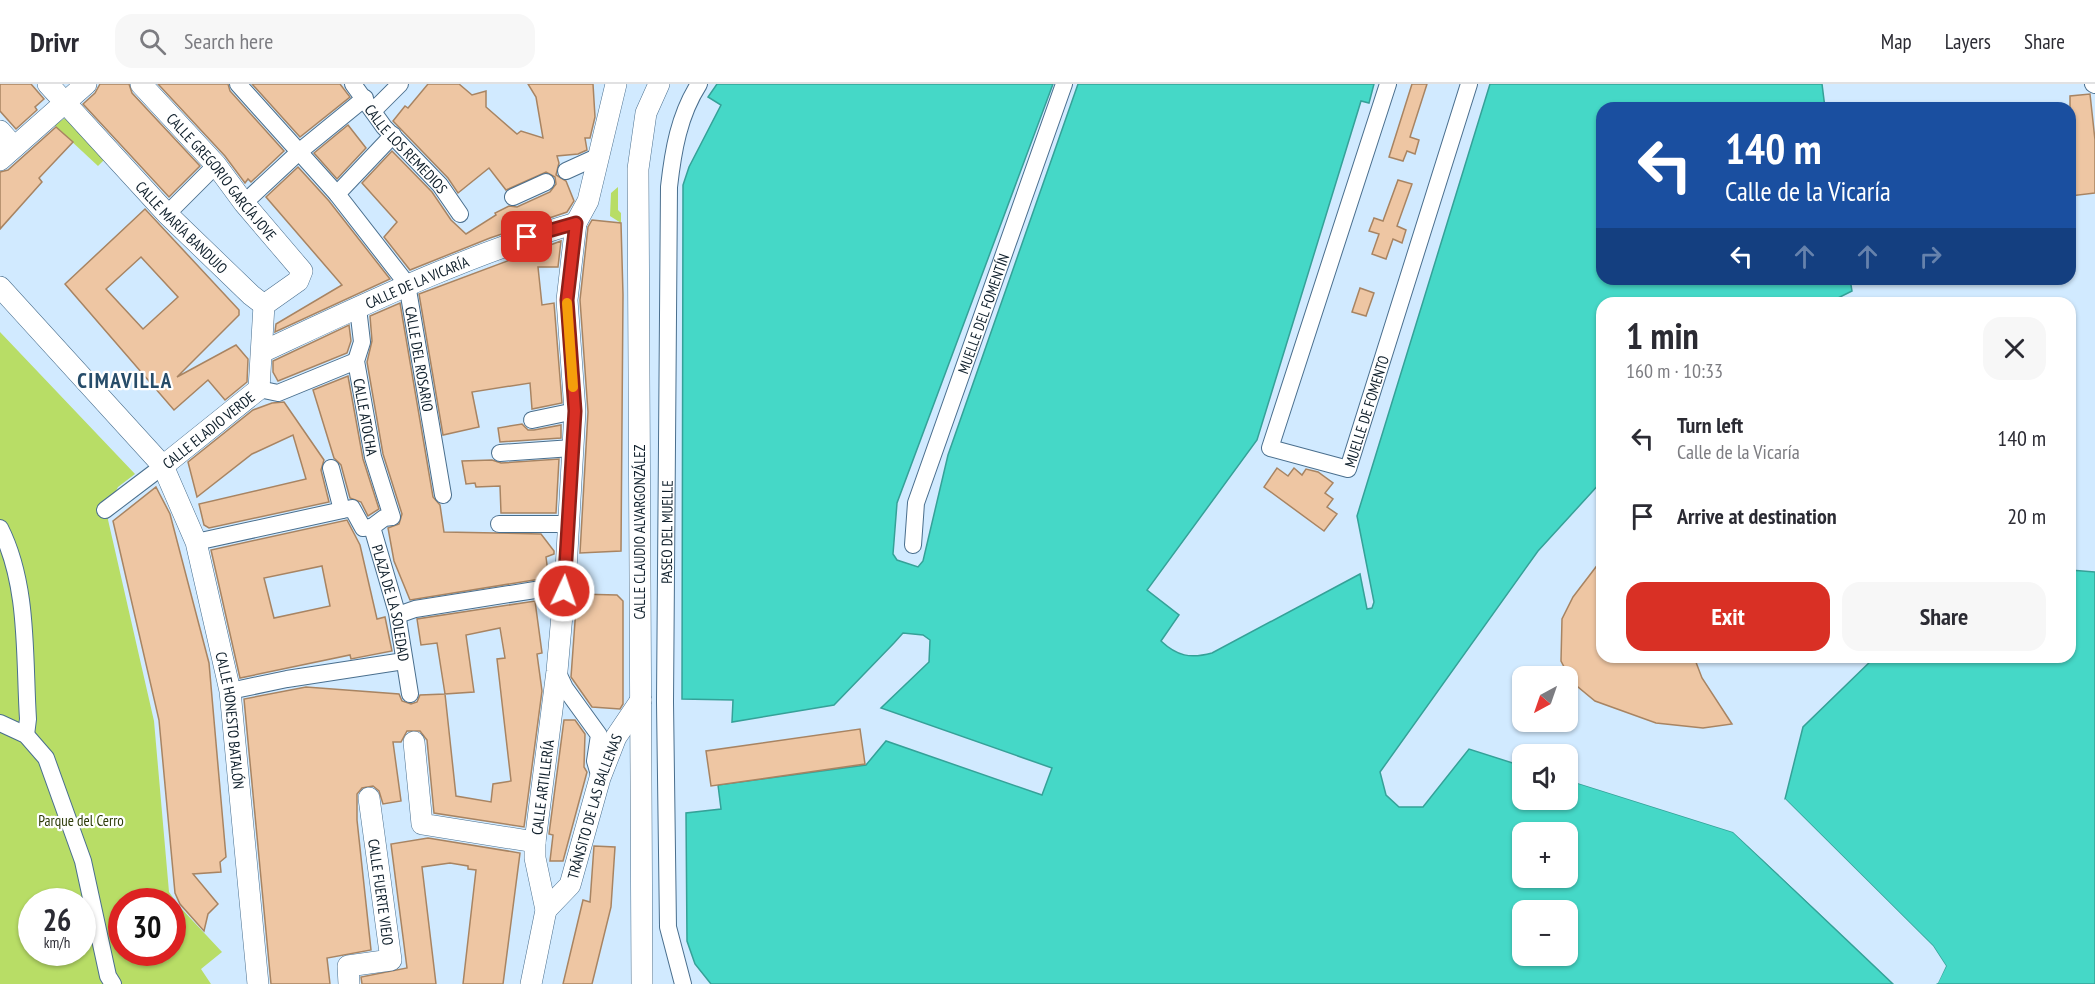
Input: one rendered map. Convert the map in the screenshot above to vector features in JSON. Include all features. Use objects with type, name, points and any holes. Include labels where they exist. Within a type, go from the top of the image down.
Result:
[{"type":"street","name":"CALLE MARÍA BANDUJO","points":[[48,84],[167,214],[251,296],[264,305]]},
{"type":"street","points":[[0,131],[7,154],[86,84]]},
{"type":"street","name":"CALLE GREGORIO GARCÍA JOVE","points":[[141,84],[216,165],[243,203],[302,271],[298,281],[264,305]]},
{"type":"street","name":"CALLE DEL ROSARIO","points":[[238,84],[338,194],[407,284],[443,495]]},
{"type":"street","name":"CALLE LOS REMEDIOS","points":[[353,84],[370,104],[384,127],[440,185],[460,214]]},
{"type":"street","points":[[243,203],[300,151],[400,84]]},
{"type":"street","name":"CALLE ARTILLERÍA","points":[[531,984],[546,910],[535,858],[535,842],[557,671],[575,411],[567,300],[576,223],[588,201],[616,84]]},
{"type":"street","name":"CALLE CLAUDIO ALVARGONZÁLEZ","points":[[642,984],[638,169],[646,113],[659,84]]},
{"type":"street","name":"PASEO DEL MUELLE","points":[[683,984],[668,927],[665,690],[669,187],[675,140],[699,84]]},
{"type":"street","name":"MUELLE DEL FOMENTÍN","points":[[913,545],[916,503],[1064,84]]},
{"type":"street","name":"MUELLE DE FOMENTO","points":[[1388,84],[1270,448],[1348,469],[1469,84]]},
{"type":"street","points":[[338,194],[393,135]]},
{"type":"street","points":[[566,171],[599,156]]},
{"type":"street","points":[[167,214],[216,165]]},
{"type":"street","points":[[513,197],[546,182]]},
{"type":"street","name":"CALLE DE LA VICARÍA","points":[[262,352],[407,284],[494,248],[576,223]]},
{"type":"street","name":"CALLE HONESTO BATALÓN","points":[[0,287],[163,466],[196,542],[230,691],[256,944],[258,984]]},
{"type":"street","points":[[259,388],[264,305]]},
{"type":"street","name":"CALLE ATOCHA","points":[[358,308],[362,342],[356,361],[374,457],[392,517],[371,522]]},
{"type":"street","name":"CALLE ELADIO VERDE","points":[[105,510],[259,388],[278,393],[356,361]]},
{"type":"street","points":[[532,420],[575,411]]},
{"type":"street","points":[[500,453],[572,448]]},
{"type":"street","points":[[330,468],[342,510]]},
{"type":"street","points":[[196,542],[352,508],[371,522]]},
{"type":"street","name":"PLAZA DE LA SOLEDAD","points":[[371,522],[398,615],[410,694]]},
{"type":"street","points":[[499,524],[567,524]]},
{"type":"street","points":[[0,528],[7,543],[20,588],[28,719],[26,735]]},
{"type":"street","points":[[398,615],[415,609],[535,590],[564,591]]},
{"type":"street","points":[[230,691],[287,679],[404,661]]},
{"type":"street","points":[[557,671],[565,688],[599,735],[596,761],[600,778]]},
{"type":"street","name":"TRÁNSITO DE LAS BALLENAS","points":[[546,910],[570,885],[600,778],[616,737],[641,700]]},
{"type":"street","points":[[0,723],[26,735],[46,758],[83,861],[108,976],[113,984]]},
{"type":"street","points":[[414,742],[422,824],[535,842]]},
{"type":"street","name":"CALLE FUERTE VIEJO","points":[[349,984],[348,966],[391,960],[369,798]]},
{"type":"green space","points":[[67,117],[105,159],[98,166],[54,125]]},
{"type":"green space","points":[[618,187],[618,210],[621,213],[621,223],[610,216],[611,193]]},
{"type":"green space","name":"Parque del Cerro","points":[[0,332],[135,474],[118,487],[106,511],[154,721],[169,888],[108,888],[108,966],[186,966],[186,914],[222,952],[201,969],[211,984],[0,984]]},
{"type":"shaded area","points":[[717,84],[1053,84],[897,503],[893,554],[897,560],[918,567],[923,561],[948,455],[1078,84],[1374,84],[1369,103],[1361,101],[1257,440],[1147,590],[1179,615],[1161,641],[1178,653],[1197,656],[1212,653],[1360,574],[1367,609],[1372,608],[1374,602],[1357,516],[1490,84],[1822,84],[1824,102],[1596,102],[1596,285],[1851,285],[1852,291],[1840,297],[1596,297],[1596,488],[1538,551],[1380,772],[1386,795],[1399,807],[1423,807],[1469,749],[1512,763],[1512,810],[1578,810],[1578,783],[1733,832],[1893,984],[711,984],[695,964],[687,941],[686,813],[721,809],[718,785],[866,765],[886,741],[1042,795],[1052,768],[881,708],[929,662],[930,640],[923,635],[903,633],[834,705],[732,722],[733,700],[682,699],[683,185],[689,167],[721,105],[708,97]]},
{"type":"shaded area","points":[[2076,570],[2095,572],[2095,984],[1937,984],[1946,966],[1933,946],[1785,799],[1803,727],[1869,663],[2076,663]]},
{"type":"pier","points":[[1578,780],[1735,830],[1896,984],[1733,832],[1578,783]]},
{"type":"pier","points":[[1785,799],[1933,946],[1946,966],[1938,983],[1934,984],[1943,966],[1931,948],[1784,801]]},
{"type":"building","points":[[0,84],[31,84],[44,99],[35,107],[37,110],[16,129],[0,111]]},
{"type":"building","points":[[100,84],[129,84],[132,93],[200,166],[169,197],[83,104],[95,93]]},
{"type":"building","points":[[158,84],[228,84],[230,91],[284,151],[251,182],[248,179],[245,183],[225,156]]},
{"type":"building","points":[[252,84],[340,84],[350,97],[300,137]]},
{"type":"building","points":[[428,84],[459,84],[472,95],[486,91],[486,107],[517,134],[521,131],[543,138],[536,97],[528,84],[593,84],[595,117],[590,138],[585,138],[587,150],[578,154],[557,156],[559,163],[556,175],[566,181],[574,201],[567,212],[490,238],[410,270],[384,237],[397,222],[362,183],[392,151],[432,192],[451,220],[466,234],[496,215],[495,213],[509,206],[517,207],[550,192],[556,184],[555,177],[546,172],[506,190],[489,168],[458,193],[448,178],[393,121],[405,106],[408,108]]},
{"type":"building","points":[[1412,84],[1427,84],[1410,137],[1419,140],[1415,154],[1407,151],[1403,161],[1389,157]]},
{"type":"building","points":[[2090,94],[2095,140],[2095,193],[2076,195],[2076,102],[2070,102],[2070,96]]},
{"type":"building","points":[[348,125],[366,148],[337,179],[314,153]]},
{"type":"building","points":[[56,127],[73,142],[39,178],[42,182],[0,229],[0,172],[8,170]]},
{"type":"building","points":[[298,167],[329,201],[390,279],[275,332],[276,324],[342,285],[266,197]]},
{"type":"building","points":[[1398,180],[1412,184],[1397,226],[1406,230],[1402,243],[1393,239],[1386,259],[1372,254],[1379,234],[1369,231],[1374,218],[1383,221]]},
{"type":"building","points":[[145,209],[239,310],[239,315],[177,377],[236,345],[248,359],[247,382],[225,400],[208,380],[174,410],[65,284]],"holes":[[[141,257],[178,297],[143,329],[106,289]]]},
{"type":"building","points":[[592,220],[621,223],[623,295],[621,551],[580,553],[588,412],[580,300],[588,227]]},
{"type":"building","points":[[561,241],[558,267],[538,267],[542,305],[554,303],[562,403],[532,409],[530,383],[472,392],[479,427],[443,435],[419,294]]},
{"type":"building","points":[[1360,288],[1374,293],[1366,316],[1352,312]]},
{"type":"building","points":[[400,303],[433,497],[440,505],[444,532],[541,534],[554,551],[554,554],[546,557],[549,580],[534,580],[410,600],[394,561],[388,528],[399,524],[402,514],[383,454],[367,362],[372,341],[370,316]]},
{"type":"building","points":[[349,325],[351,341],[347,353],[278,381],[273,372],[273,361]]},
{"type":"building","points":[[348,376],[363,459],[379,509],[368,516],[361,502],[350,498],[341,465],[334,458],[313,390]]},
{"type":"building","points":[[284,402],[324,460],[321,470],[329,502],[209,528],[204,525],[199,504],[306,479],[293,435],[252,454],[197,497],[188,462],[253,410],[272,403]]},
{"type":"building","points":[[522,424],[528,430],[561,425],[561,438],[500,442],[498,428]]},
{"type":"building","points":[[559,459],[556,513],[501,513],[500,486],[476,487],[475,483],[466,484],[462,461],[492,460],[501,463]]},
{"type":"building","points":[[1277,468],[1288,476],[1294,468],[1302,475],[1306,469],[1318,472],[1333,483],[1325,493],[1333,499],[1327,507],[1337,514],[1324,531],[1264,487]]},
{"type":"building","points":[[156,487],[170,514],[209,663],[226,857],[220,862],[221,872],[193,874],[218,904],[208,914],[204,931],[186,911],[186,888],[175,888],[159,720],[113,521]]},
{"type":"building","points":[[347,520],[360,545],[377,619],[385,617],[392,651],[351,659],[350,655],[240,678],[211,550]],"holes":[[[322,566],[330,606],[274,618],[264,578]]]},
{"type":"building","points":[[1596,567],[1596,663],[1696,663],[1702,678],[1732,724],[1703,728],[1656,723],[1595,701],[1578,687],[1578,666],[1564,666],[1561,661],[1562,619],[1573,597]]},
{"type":"building","points":[[577,594],[617,595],[623,601],[623,704],[620,709],[592,707],[571,677]]},
{"type":"building","points":[[535,601],[542,653],[537,654],[542,691],[524,827],[434,813],[427,740],[420,731],[407,731],[401,742],[393,742],[401,801],[383,804],[379,791],[373,786],[362,788],[357,794],[357,820],[371,950],[327,958],[330,984],[271,984],[244,699],[306,687],[399,694],[402,701],[411,704],[417,702],[420,695],[445,694],[437,643],[421,645],[417,619]],"holes":[[[500,628],[505,658],[497,659],[511,781],[493,784],[491,802],[456,796],[445,694],[474,692],[466,635]]]},
{"type":"building","points":[[564,720],[575,720],[585,734],[584,767],[587,772],[563,861],[550,861],[553,835],[549,834]]},
{"type":"building","points":[[860,729],[865,764],[711,786],[706,751]]},
{"type":"building","points":[[428,838],[520,853],[503,984],[463,984],[476,870],[450,863],[422,867],[436,984],[362,984],[361,977],[407,968],[391,844]]},
{"type":"building","points":[[594,846],[615,847],[611,907],[592,984],[563,984],[583,900],[590,902]]},
{"type":"slow traffic","points":[[567,303],[573,387]]},
{"type":"district","name":"CIMAVILLA","points":[[125,380]]},
{"type":"route","points":[[527,237],[576,223],[567,300],[575,411],[564,591]]}]
